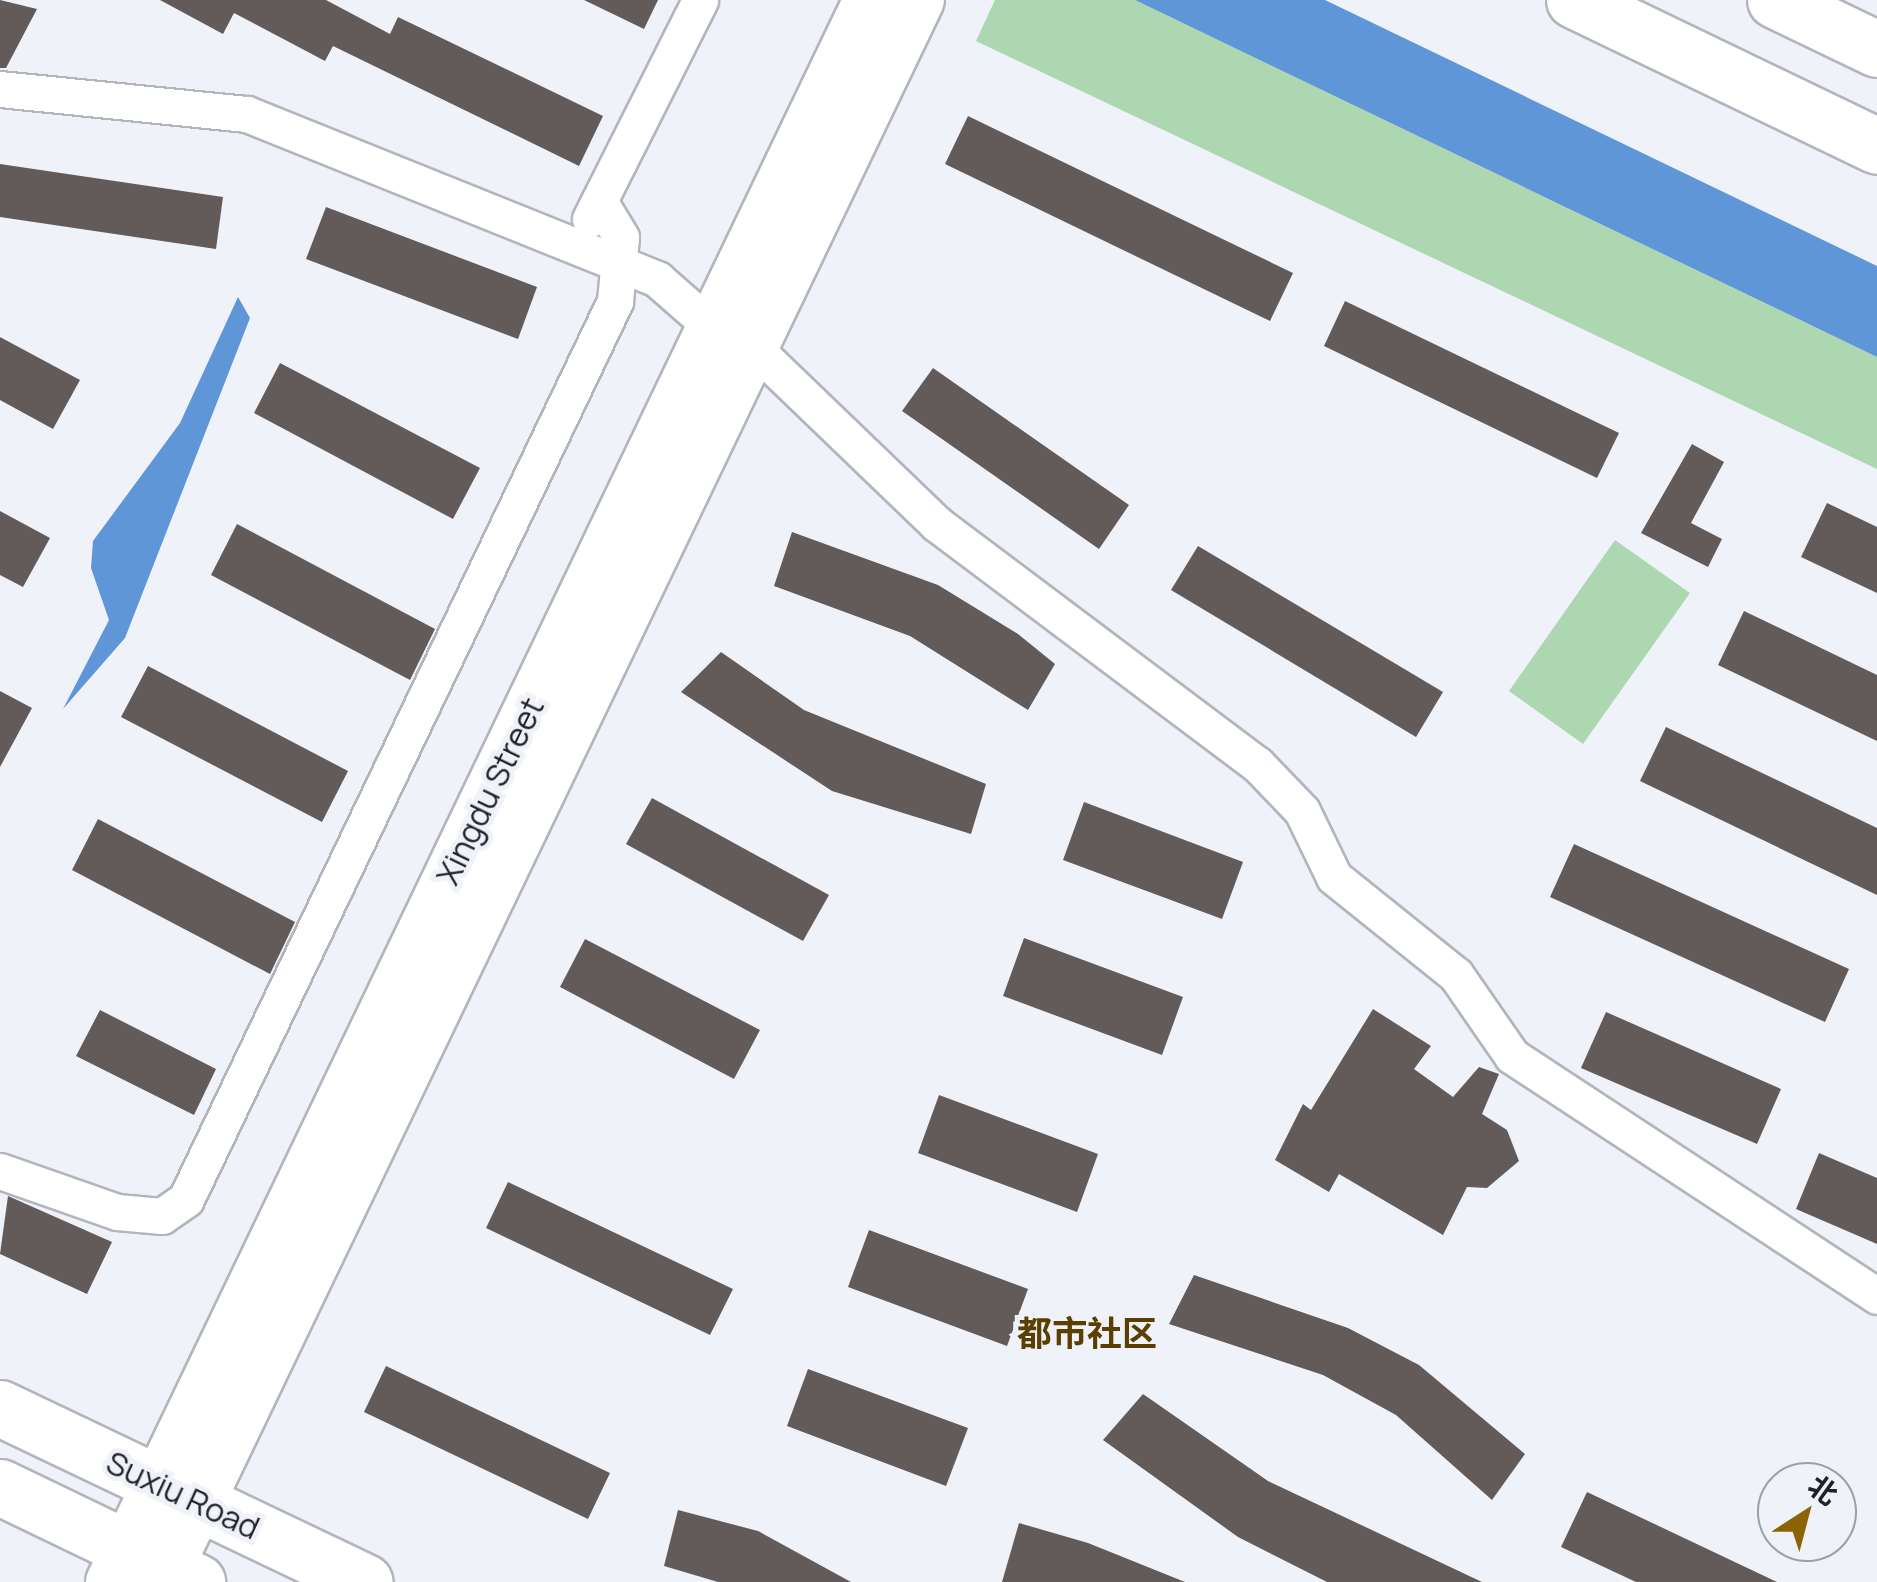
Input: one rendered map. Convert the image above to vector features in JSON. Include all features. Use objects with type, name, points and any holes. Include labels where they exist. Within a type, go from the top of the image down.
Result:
[{"type":"main road","name":"Xingdu Street","points":[[733,338],[868,0]]},
{"type":"main road","name":"Xingdu Street","points":[[153,1572],[178,1493],[733,338],[919,0]]},
{"type":"main road","points":[[1574,0],[1877,146]]},
{"type":"main road","points":[[1775,0],[1877,49]]},
{"type":"main road","name":"Suxiu Road","points":[[0,1408],[366,1582]]},
{"type":"main road","points":[[0,1488],[153,1572]]},
{"type":"street","points":[[578,242],[700,0]]},
{"type":"street","points":[[0,90],[247,114],[578,242],[657,279],[733,338],[936,524],[1257,764],[1308,820],[1334,877],[1456,974],[1512,1056],[1877,1296]]},
{"type":"street","points":[[0,1171],[117,1212],[162,1216],[186,1199],[540,465],[615,301],[622,263],[620,237],[599,201]]},
{"type":"green space","points":[[995,0],[1135,0],[1877,357],[1877,469],[976,41]]},
{"type":"green space","points":[[1615,540],[1690,593],[1583,744],[1509,691]]},
{"type":"water","points":[[1135,0],[1325,0],[1877,266],[1877,357]]},
{"type":"water","points":[[238,297],[250,318],[125,638],[63,709],[109,620],[91,568],[93,541],[180,423]]},
{"type":"building","points":[[0,0],[37,9],[6,68],[0,68]]},
{"type":"building","points":[[160,0],[326,0],[390,34],[398,17],[603,116],[579,166],[333,46],[325,61],[234,13],[223,34]]},
{"type":"building","points":[[584,0],[658,0],[644,29]]},
{"type":"building","points":[[968,116],[1293,273],[1270,321],[945,164]]},
{"type":"building","points":[[0,164],[223,197],[216,249],[0,217]]},
{"type":"building","points":[[326,207],[537,287],[518,339],[306,259]]},
{"type":"building","points":[[1345,301],[1619,433],[1597,478],[1324,346]]},
{"type":"building","points":[[0,337],[80,380],[53,429],[0,400]]},
{"type":"building","points":[[280,363],[480,468],[453,519],[254,413]]},
{"type":"building","points":[[933,368],[1129,505],[1099,549],[902,411]]},
{"type":"building","points":[[1692,444],[1724,462],[1691,523],[1722,539],[1708,567],[1641,533]]},
{"type":"building","points":[[1827,503],[1877,527],[1877,593],[1801,557]]},
{"type":"building","points":[[0,511],[50,538],[23,587],[0,575]]},
{"type":"building","points":[[237,524],[435,629],[410,680],[211,575]]},
{"type":"building","points":[[792,532],[938,585],[1018,634],[1055,664],[1028,710],[910,636],[774,586]]},
{"type":"building","points":[[1198,546],[1443,692],[1416,737],[1171,590]]},
{"type":"building","points":[[1744,611],[1877,675],[1877,741],[1718,665]]},
{"type":"building","points":[[721,652],[804,710],[986,784],[971,834],[832,791],[681,692]]},
{"type":"building","points":[[148,666],[348,771],[322,822],[121,717]]},
{"type":"building","points":[[0,691],[32,708],[0,767]]},
{"type":"building","points":[[1666,727],[1877,828],[1877,895],[1640,781]]},
{"type":"building","points":[[652,798],[829,895],[803,941],[626,844]]},
{"type":"building","points":[[1084,802],[1243,862],[1222,919],[1063,860]]},
{"type":"building","points":[[98,819],[295,922],[270,974],[72,870]]},
{"type":"building","points":[[1574,844],[1849,969],[1825,1022],[1550,897]]},
{"type":"building","points":[[1024,938],[1183,997],[1162,1055],[1003,996]]},
{"type":"building","points":[[585,939],[760,1030],[734,1079],[560,987]]},
{"type":"building","points":[[1373,1009],[1431,1046],[1414,1069],[1453,1097],[1479,1067],[1499,1074],[1482,1114],[1507,1130],[1519,1161],[1487,1188],[1467,1187],[1443,1235],[1339,1174],[1329,1192],[1275,1160],[1303,1104],[1311,1110]]},
{"type":"building","points":[[100,1010],[216,1069],[194,1115],[76,1056]]},
{"type":"building","points":[[1606,1012],[1781,1089],[1757,1144],[1581,1068]]},
{"type":"building","points":[[939,1095],[1098,1154],[1077,1212],[918,1153]]},
{"type":"building","points":[[1819,1153],[1877,1178],[1877,1244],[1796,1209]]},
{"type":"building","points":[[508,1182],[733,1289],[710,1335],[486,1228]]},
{"type":"building","points":[[8,1196],[112,1242],[87,1294],[0,1254]]},
{"type":"building","points":[[869,1230],[1028,1289],[1007,1346],[848,1287]]},
{"type":"building","points":[[1194,1275],[1348,1328],[1419,1365],[1525,1454],[1492,1500],[1396,1415],[1323,1375],[1169,1324]]},
{"type":"building","points":[[386,1366],[610,1473],[588,1519],[364,1412]]},
{"type":"building","points":[[808,1369],[968,1428],[946,1486],[787,1426]]},
{"type":"building","points":[[1143,1394],[1268,1481],[1482,1582],[1327,1582],[1238,1537],[1103,1440]]},
{"type":"building","points":[[1587,1492],[1777,1582],[1636,1582],[1561,1547]]},
{"type":"building","points":[[678,1510],[758,1531],[851,1582],[718,1582],[664,1566]]},
{"type":"building","points":[[1019,1523],[1088,1543],[1185,1582],[1002,1582]]},
{"type":"district","name":"都市社区","points":[[1087,1333]]}]
